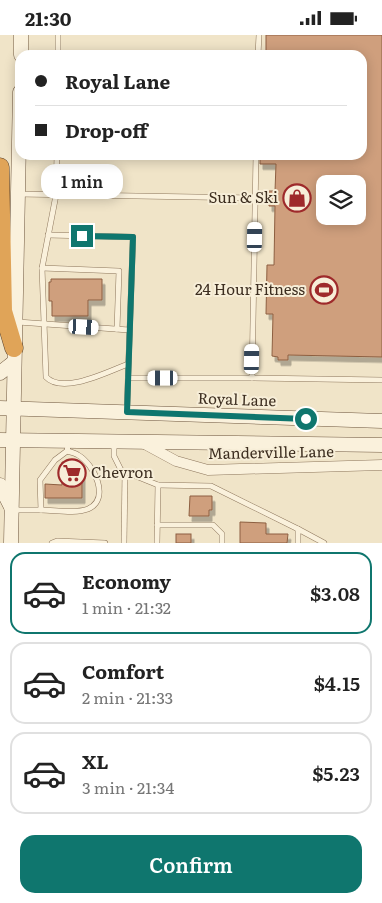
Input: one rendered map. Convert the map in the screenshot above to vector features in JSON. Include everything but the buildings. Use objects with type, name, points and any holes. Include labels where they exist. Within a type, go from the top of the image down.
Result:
[{"type":"highway","points":[[0,167],[4,311],[14,355]]},
{"type":"main road","points":[[21,35],[21,50]]},
{"type":"main road","points":[[11,543],[13,510],[6,440],[7,408],[14,355],[19,160]]},
{"type":"main road","points":[[0,373],[14,355]]},
{"type":"main road","name":"Royal Lane","points":[[7,408],[382,421]]},
{"type":"main road","points":[[6,440],[68,446],[114,440],[382,445]]},
{"type":"main road","points":[[0,485],[13,510]]},
{"type":"street","name":"Manderville Lane","points":[[138,440],[176,461],[208,470],[382,465]]},
{"type":"lane","points":[[58,35],[58,50]]},
{"type":"lane","points":[[258,50],[259,35]]},
{"type":"lane","points":[[57,160],[56,195],[42,268],[42,324],[46,377],[50,380],[66,384],[78,382],[128,364]]},
{"type":"lane","points":[[252,378],[256,160]]},
{"type":"lane","points":[[18,194],[255,197]]},
{"type":"lane","points":[[48,235],[133,237],[127,412]]},
{"type":"lane","points":[[42,268],[119,271],[117,329]]},
{"type":"lane","points":[[14,322],[130,330]]},
{"type":"lane","points":[[128,378],[382,380]]},
{"type":"lane","points":[[114,440],[114,456],[121,469],[125,471],[158,485],[210,486],[324,543]]},
{"type":"lane","points":[[13,510],[79,511],[88,509],[96,502],[98,487],[94,469],[68,446],[40,480],[41,510]]},
{"type":"lane","points":[[124,543],[125,471]]},
{"type":"lane","points":[[156,543],[158,485]]},
{"type":"lane","points":[[157,525],[213,525],[222,534],[222,543]]},
{"type":"lane","points":[[298,529],[298,543]]},
{"type":"lane","points":[[52,543],[57,541],[105,543]]},
{"type":"place","name":"Sun & Ski","points":[[297,198]]},
{"type":"place","name":"24 Hour Fitness","points":[[324,290]]},
{"type":"place","name":"Chevron","points":[[72,473]]},
{"type":"route","points":[[82,236],[133,237],[127,412],[306,419]]}]
